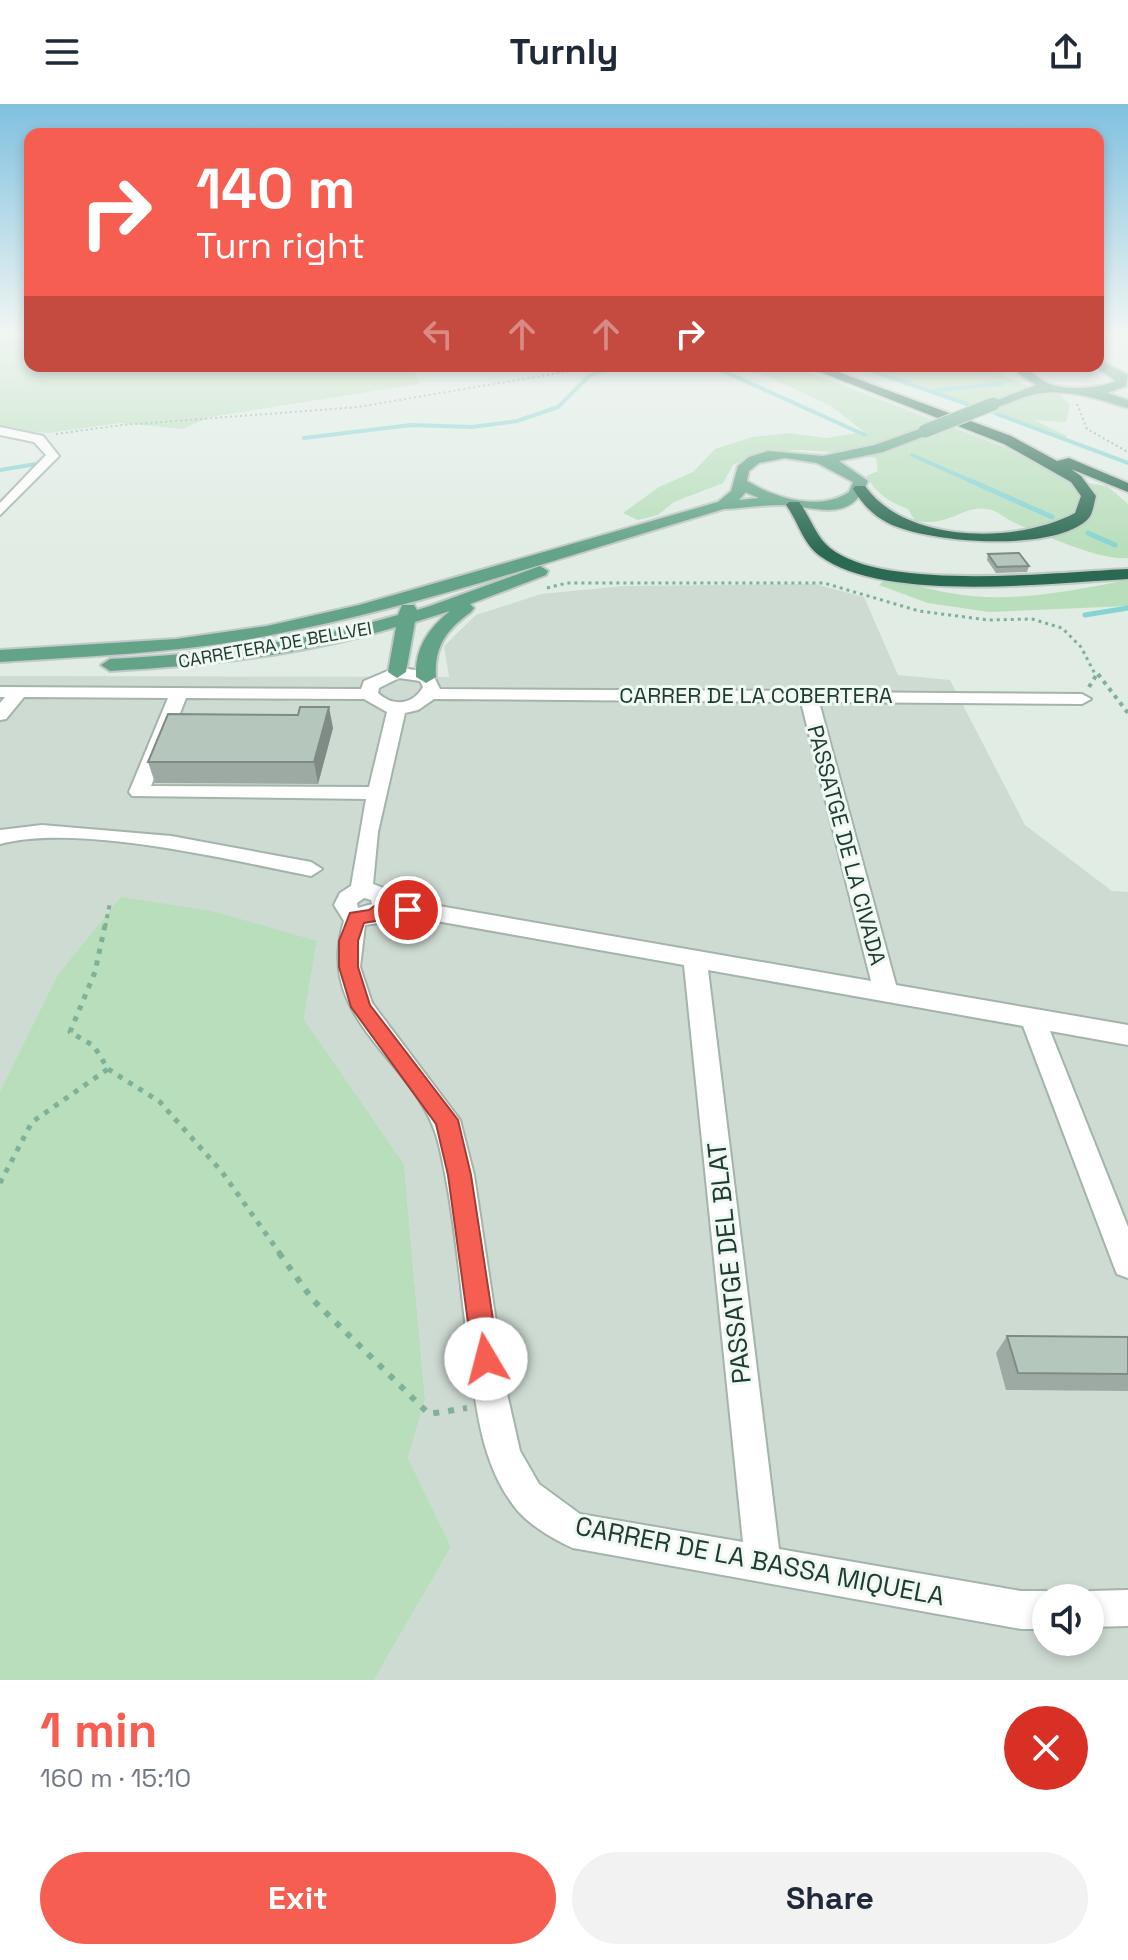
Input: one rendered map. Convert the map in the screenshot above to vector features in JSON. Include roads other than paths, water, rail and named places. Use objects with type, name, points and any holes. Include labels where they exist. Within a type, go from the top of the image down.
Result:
[{"type":"highway","points":[[919,407],[1128,488]]},
{"type":"highway","points":[[948,407],[1128,475]]},
{"type":"highway","points":[[860,489],[869,505],[899,520],[970,537],[1008,538],[1049,533],[1082,516],[1089,496],[1076,479],[1006,439]]},
{"type":"highway","points":[[794,505],[804,517],[818,547],[843,564],[881,575],[934,579],[1128,574]]},
{"type":"highway","points":[[822,505],[814,520],[823,545],[851,562],[883,572],[909,575],[948,568],[1012,564],[1128,567]]},
{"type":"main road","points":[[723,505],[738,493],[740,472],[749,463],[772,456],[824,459],[878,449],[987,407]]},
{"type":"main road","points":[[852,471],[856,463],[878,449]]},
{"type":"main road","points":[[741,483],[753,493],[775,502],[794,505],[822,505],[851,497],[860,489],[861,481],[852,471],[824,459]]},
{"type":"main road","name":"CARRETERA DE BELLVEI","points":[[0,656],[176,645],[267,631],[363,609],[723,505],[775,502]]},
{"type":"main road","name":"CARRETERA DE BELLVEI","points":[[0,663],[149,664],[210,659],[297,645],[406,620],[494,591],[628,533]]},
{"type":"main road","points":[[390,674],[413,603],[508,566]]},
{"type":"main road","points":[[428,685],[424,658],[431,640],[444,624],[494,591]]},
{"type":"main road","points":[[297,645],[356,638],[374,642],[388,651],[390,674]]},
{"type":"street","points":[[0,431],[37,437],[48,444],[49,461],[0,511]]},
{"type":"street","points":[[0,715],[9,692],[369,694],[379,704],[397,708],[416,704],[428,685],[390,674],[370,685],[369,694]]},
{"type":"street","name":"CARRER DE LA COBERTERA","points":[[428,685],[1082,699]]},
{"type":"street","points":[[179,693],[139,792],[378,793]]},
{"type":"street","name":"PASSATGE DE LA CIVADA","points":[[808,694],[887,995]]},
{"type":"street","name":"CARRER DE LA BASSA MIQUELA","points":[[397,708],[378,793],[368,904],[349,941],[348,967],[361,1007],[447,1120],[460,1175],[504,1457],[527,1496],[573,1530],[1032,1610]]},
{"type":"street","points":[[0,837],[32,830],[118,836],[212,849],[311,869]]},
{"type":"street","points":[[368,904],[1128,1035]]},
{"type":"street","name":"PASSATGE DEL BLAT","points":[[695,961],[763,1565]]},
{"type":"street","points":[[1033,1020],[1128,1264]]},
{"type":"street","points":[[1104,1609],[1128,1608]]},
{"type":"waterway","points":[[304,438],[411,425],[472,427],[517,421],[558,407]]},
{"type":"waterway","points":[[802,407],[865,435]]},
{"type":"waterway","points":[[997,414],[1128,463]]},
{"type":"waterway","points":[[912,455],[973,482]]},
{"type":"waterway","points":[[0,470],[36,464]]},
{"type":"waterway","points":[[969,480],[1052,517]]},
{"type":"waterway","points":[[1088,533],[1115,545]]},
{"type":"waterway","points":[[1085,615],[1128,608]]}]
